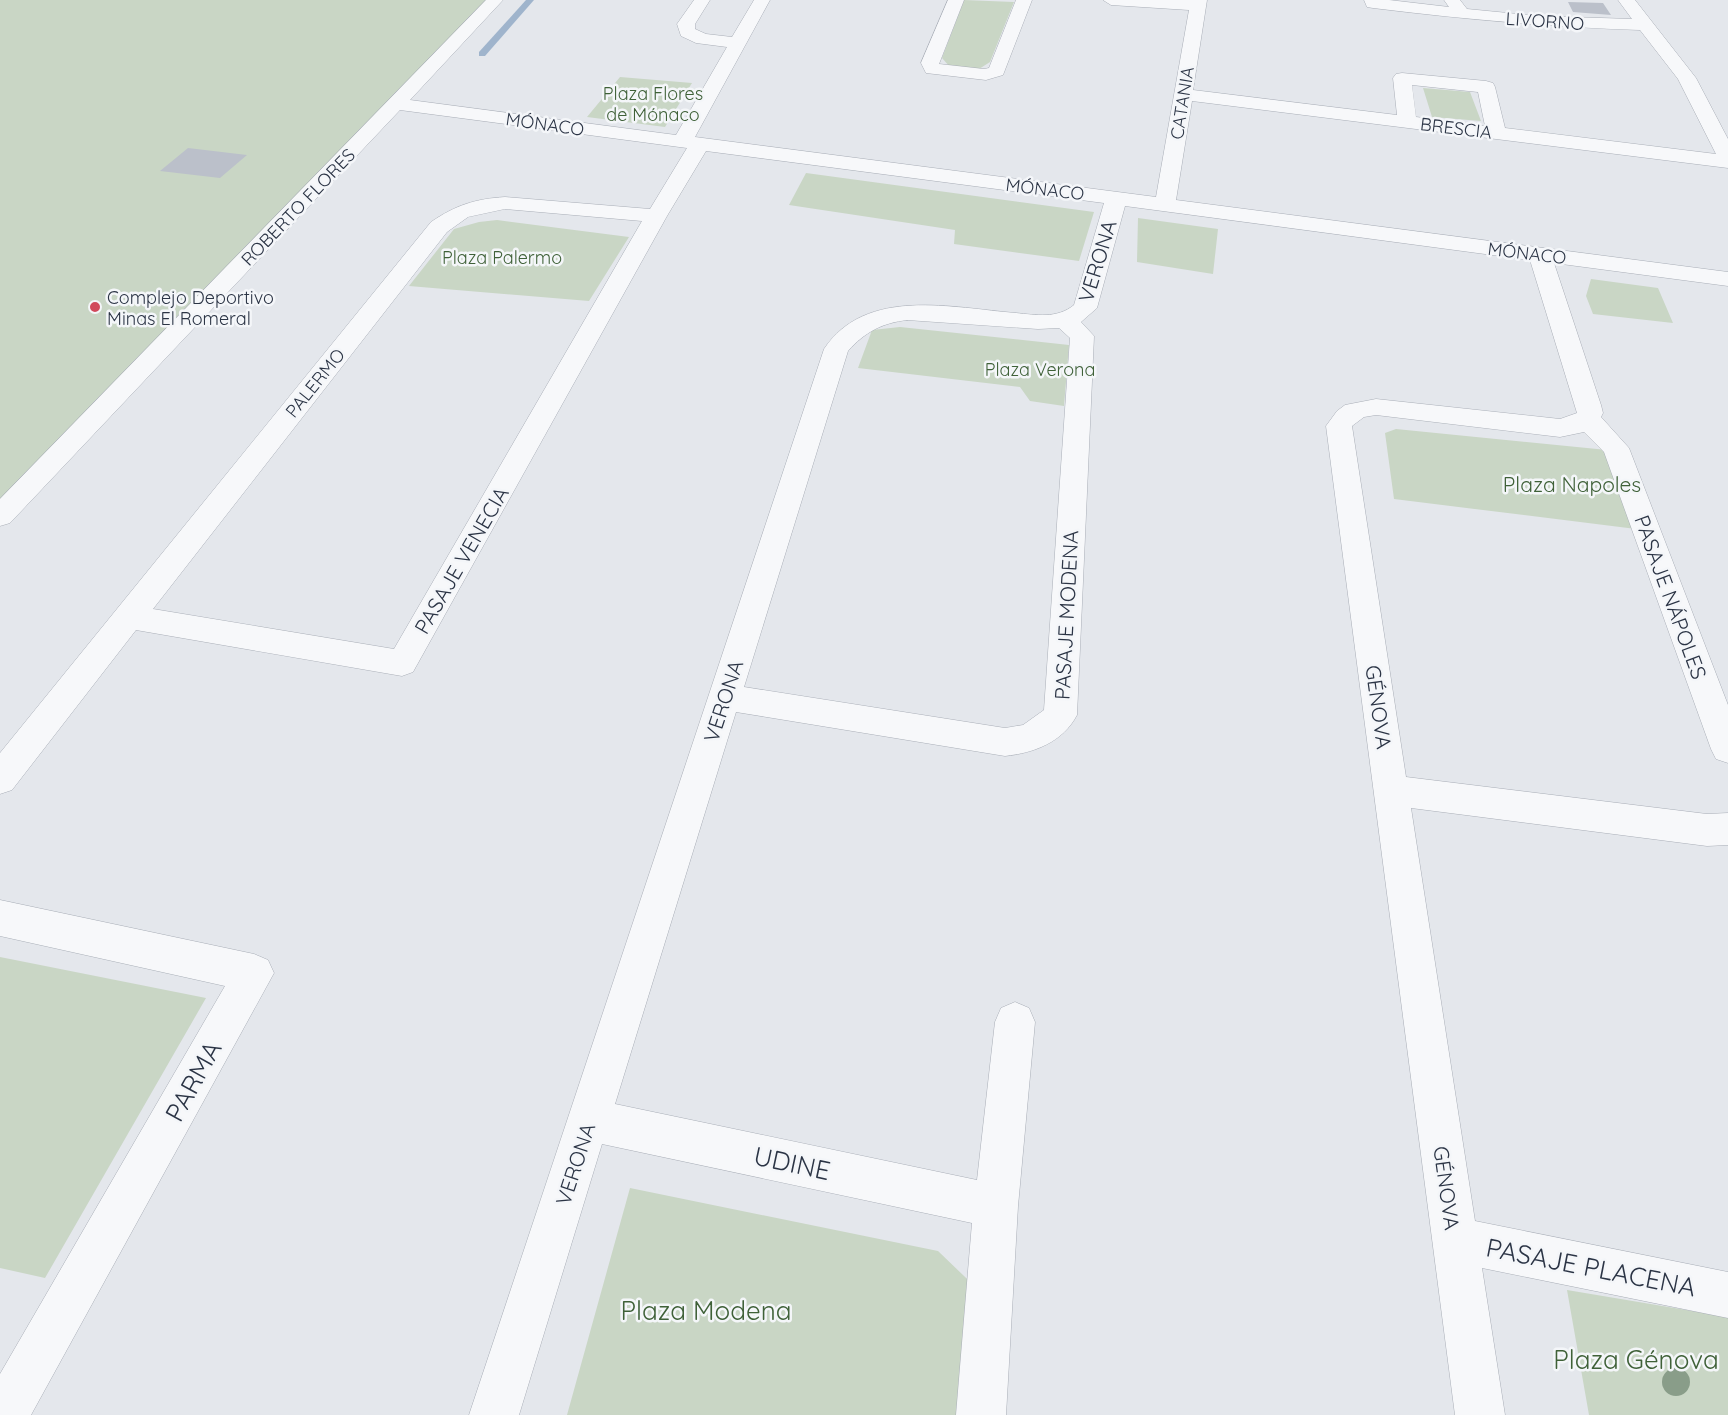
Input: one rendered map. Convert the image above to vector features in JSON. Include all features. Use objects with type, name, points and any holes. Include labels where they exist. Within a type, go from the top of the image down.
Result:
[{"type":"street","name":"ROBERTO FLORES","points":[[0,516],[495,0]]},
{"type":"street","points":[[702,0],[686,24],[687,32],[702,39],[736,43]]},
{"type":"street","points":[[656,216],[736,43],[762,0]]},
{"type":"street","points":[[956,0],[930,63],[932,69],[986,75],[997,71],[1024,0]]},
{"type":"street","points":[[1111,0],[1199,3]]},
{"type":"street","name":"LIVORNO","points":[[1372,0],[1373,3],[1462,14],[1557,22],[1647,25]]},
{"type":"street","points":[[1452,0],[1462,14]]},
{"type":"street","points":[[1626,0],[1687,78],[1728,158]]},
{"type":"street","name":"CATANIA","points":[[1165,205],[1199,3]]},
{"type":"street","points":[[1407,122],[1402,78],[1486,87],[1496,133]]},
{"type":"street","name":"BRESCIA","points":[[1184,94],[1728,162]]},
{"type":"street","name":"MÓNACO","points":[[397,104],[1728,279]]},
{"type":"street","name":"VERONA","points":[[495,1415],[836,349],[845,337],[872,320],[908,311],[1038,322],[1073,317],[1085,308],[1116,199]]},
{"type":"street","name":"PALERMO","points":[[0,779],[448,219],[474,207],[505,203],[656,216]]},
{"type":"street","name":"PASAJE VENECIA","points":[[129,617],[402,663],[656,216]]},
{"type":"street","points":[[1540,255],[1588,405],[1590,413],[1587,419]]},
{"type":"street","name":"PASAJE MODENA","points":[[724,698],[1005,742],[1022,740],[1037,734],[1060,716],[1082,336],[1064,320]]},
{"type":"street","name":"GÉNOVA","points":[[1480,1415],[1339,426],[1344,417],[1352,411],[1376,407],[1560,428],[1572,427],[1587,419]]},
{"type":"street","name":"PASAJE NÁPOLES","points":[[1587,419],[1616,448],[1728,750]]},
{"type":"street","points":[[1391,790],[1707,830],[1728,830]]},
{"type":"street","name":"PARMA","points":[[0,918],[254,973],[4,1415]]},
{"type":"street","points":[[981,1415],[996,1206],[1015,1022]]},
{"type":"street","name":"UDINE","points":[[589,1120],[996,1206]]},
{"type":"street","name":"PASAJE PLACENA","points":[[1455,1240],[1728,1295]]},
{"type":"green space","name":"Complejo Deportivo Minas El Romeral","points":[[0,0],[493,0],[0,499]]},
{"type":"green space","points":[[964,0],[1014,2],[990,62],[979,69],[950,67],[942,58]]},
{"type":"green space","name":"Plaza Flores de Mónaco","points":[[620,77],[692,83],[665,127],[587,117]]},
{"type":"green space","points":[[1423,88],[1470,92],[1481,121],[1432,117]]},
{"type":"green space","points":[[806,173],[1094,212],[1079,261],[954,244],[955,230],[789,205]]},
{"type":"green space","points":[[1138,218],[1218,229],[1213,274],[1137,262]]},
{"type":"green space","name":"Plaza Palermo","points":[[497,220],[629,237],[589,301],[409,286],[454,229]]},
{"type":"green space","points":[[1591,279],[1658,288],[1673,323],[1593,314],[1586,296]]},
{"type":"green space","name":"Plaza Verona","points":[[900,327],[1069,345],[1064,406],[1030,401],[1020,387],[858,368],[872,330]]},
{"type":"green space","name":"Plaza Napoles","points":[[1396,429],[1607,450],[1636,529],[1394,499],[1385,433]]},
{"type":"green space","points":[[0,957],[206,998],[45,1278],[0,1268]]},
{"type":"green space","name":"Plaza Modena","points":[[630,1188],[938,1251],[989,1300],[981,1415],[567,1415]]},
{"type":"green space","name":"Plaza Génova","points":[[1567,1290],[1728,1317],[1728,1415],[1589,1415]]},
{"type":"building","points":[[1568,2],[1603,3],[1611,15],[1573,12]]},
{"type":"building","points":[[188,148],[247,155],[220,178],[160,171]]},
{"type":"waterway","points":[[482,54],[530,0]]},
{"type":"place","name":"Complejo Deportivo Minas El Romeral","points":[[95,307]]}]
